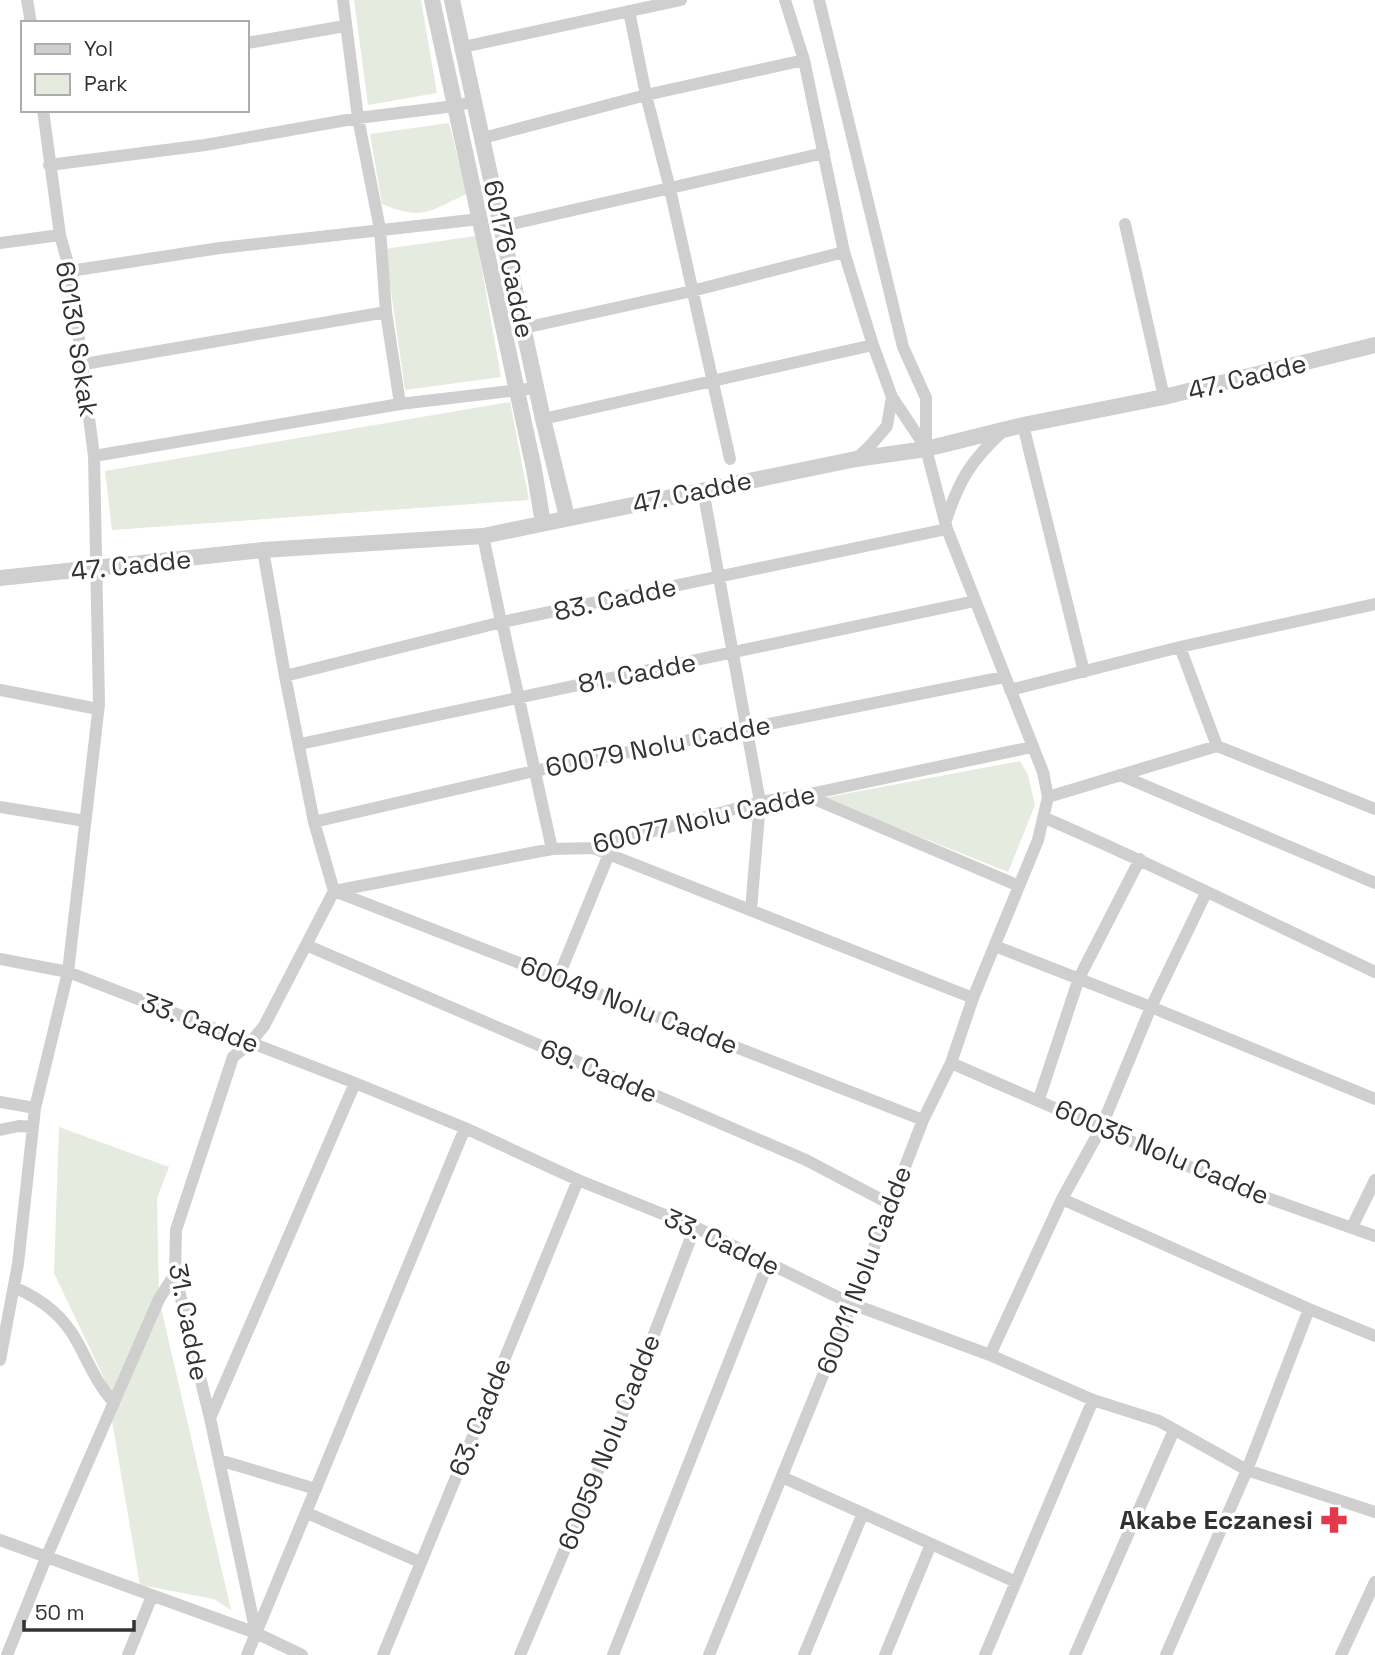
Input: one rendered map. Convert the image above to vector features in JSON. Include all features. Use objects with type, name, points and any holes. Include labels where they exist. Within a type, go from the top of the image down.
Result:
[{"type":"street","points":[[27,0],[31,21]]},
{"type":"street","points":[[343,0],[358,118],[380,229],[386,312],[401,404]]},
{"type":"street","points":[[432,0],[534,469],[543,523]]},
{"type":"street","name":"60176 Cadde","points":[[452,0],[543,419],[567,517]]},
{"type":"street","points":[[463,47],[681,0]]},
{"type":"street","points":[[785,0],[804,60],[844,252],[873,345],[892,397],[926,449]]},
{"type":"street","points":[[819,0],[903,347],[926,398],[926,449],[946,527],[1043,772],[1048,797],[1217,746],[1375,809]]},
{"type":"street","points":[[629,11],[730,459]]},
{"type":"street","points":[[248,43],[345,26]]},
{"type":"street","points":[[483,138],[646,95],[804,60]]},
{"type":"street","points":[[49,165],[205,145],[358,118],[476,101]]},
{"type":"street","name":"60130 Sokak","points":[[0,1360],[14,1287],[35,1108],[68,972],[98,709],[94,456],[84,364],[70,271],[60,235],[43,112]]},
{"type":"street","points":[[503,226],[824,152]]},
{"type":"street","points":[[70,271],[220,248],[480,219]]},
{"type":"street","points":[[1125,224],[1164,397]]},
{"type":"street","points":[[0,243],[60,235]]},
{"type":"street","points":[[524,328],[692,291],[844,252]]},
{"type":"street","points":[[84,364],[386,312]]},
{"type":"street","points":[[543,419],[873,345]]},
{"type":"street","name":"47. Cadde","points":[[0,578],[263,550],[483,536],[856,459],[926,449],[1023,425],[1164,397],[1375,345]]},
{"type":"street","points":[[94,456],[401,404],[537,388]]},
{"type":"street","points":[[856,459],[887,426],[892,397]]},
{"type":"street","points":[[1023,425],[1084,671]]},
{"type":"street","points":[[946,527],[958,484],[984,448],[1003,430]]},
{"type":"street","points":[[703,490],[760,802],[751,910]]},
{"type":"street","name":"83. Cadde","points":[[285,676],[502,622],[946,527]]},
{"type":"street","points":[[483,536],[552,849]]},
{"type":"street","points":[[263,550],[314,822],[334,891]]},
{"type":"street","name":"81. Cadde","points":[[300,744],[975,601]]},
{"type":"street","points":[[1010,690],[1180,647],[1375,604]]},
{"type":"street","points":[[1180,647],[1217,746]]},
{"type":"street","name":"60079 Nolu Cadde","points":[[314,822],[534,771],[1004,677]]},
{"type":"street","points":[[0,690],[98,709]]},
{"type":"street","name":"60077 Nolu Cadde","points":[[334,891],[552,849],[592,848],[760,802],[1032,747]]},
{"type":"street","points":[[1120,775],[1375,883]]},
{"type":"street","points":[[805,795],[1019,886]]},
{"type":"street","name":"60011 Nolu Cadde","points":[[709,1655],[852,1304],[923,1120],[951,1063],[973,998],[1045,818],[1048,797]]},
{"type":"street","points":[[0,807],[85,821]]},
{"type":"street","points":[[1045,818],[1140,859],[1375,972]]},
{"type":"street","points":[[592,848],[973,998]]},
{"type":"street","points":[[558,978],[609,854]]},
{"type":"street","points":[[1039,1099],[1079,978],[1140,859]]},
{"type":"street","name":"31. Cadde","points":[[256,1633],[210,1418],[175,1274],[176,1230],[233,1057],[250,1043],[264,1026],[334,891]]},
{"type":"street","name":"60049 Nolu Cadde","points":[[334,891],[923,1120]]},
{"type":"street","points":[[990,1355],[1062,1199],[1101,1128],[1151,1007],[1206,893]]},
{"type":"street","name":"69. Cadde","points":[[306,945],[806,1160],[890,1204]]},
{"type":"street","points":[[995,946],[1375,1099]]},
{"type":"street","name":"33. Cadde","points":[[0,959],[68,972],[355,1083],[465,1128],[578,1180],[695,1227],[852,1304],[990,1355],[1093,1400],[1158,1421],[1247,1470],[1375,1512]]},
{"type":"street","name":"60035 Nolu Cadde","points":[[951,1063],[1234,1186],[1375,1236]]},
{"type":"street","points":[[210,1418],[355,1083]]},
{"type":"street","points":[[0,1102],[35,1108]]},
{"type":"street","points":[[0,1129],[33,1127]]},
{"type":"street","points":[[247,1655],[465,1128]]},
{"type":"street","name":"63. Cadde","points":[[383,1655],[578,1180]]},
{"type":"street","points":[[1352,1227],[1375,1180]]},
{"type":"street","points":[[1062,1199],[1375,1336]]},
{"type":"street","name":"60059 Nolu Cadde","points":[[520,1655],[635,1384],[695,1227]]},
{"type":"street","points":[[613,1655],[768,1263]]},
{"type":"street","points":[[7,1655],[46,1558],[159,1299],[175,1274]]},
{"type":"street","points":[[14,1287],[43,1302],[61,1319],[78,1343],[94,1377],[114,1402]]},
{"type":"street","points":[[1166,1655],[1247,1470],[1309,1309]]},
{"type":"street","points":[[985,1655],[1093,1400]]},
{"type":"street","points":[[1075,1655],[1174,1430]]},
{"type":"street","points":[[219,1460],[316,1489]]},
{"type":"street","points":[[782,1477],[1016,1582]]},
{"type":"street","points":[[307,1513],[420,1563]]},
{"type":"street","points":[[804,1655],[863,1513]]},
{"type":"street","points":[[0,1540],[256,1633],[302,1655]]},
{"type":"street","points":[[885,1655],[931,1544]]},
{"type":"street","points":[[1341,1655],[1375,1582]]},
{"type":"street","points":[[128,1655],[152,1596]]},
{"type":"green space","points":[[354,0],[421,0],[437,93],[368,105]]},
{"type":"green space","points":[[449,123],[467,194],[426,212],[408,212],[382,204],[370,134]]},
{"type":"green space","points":[[476,236],[501,377],[405,390],[385,249]]},
{"type":"green space","points":[[510,402],[529,500],[112,530],[105,471]]},
{"type":"green space","points":[[1020,761],[1028,775],[1035,805],[1008,872],[823,798]]},
{"type":"green space","points":[[59,1127],[169,1167],[157,1198],[159,1299],[231,1610],[214,1599],[140,1585],[105,1380],[54,1273]]},
{"type":"place","name":"Akabe Eczanesi","points":[[1334,1520]]}]
